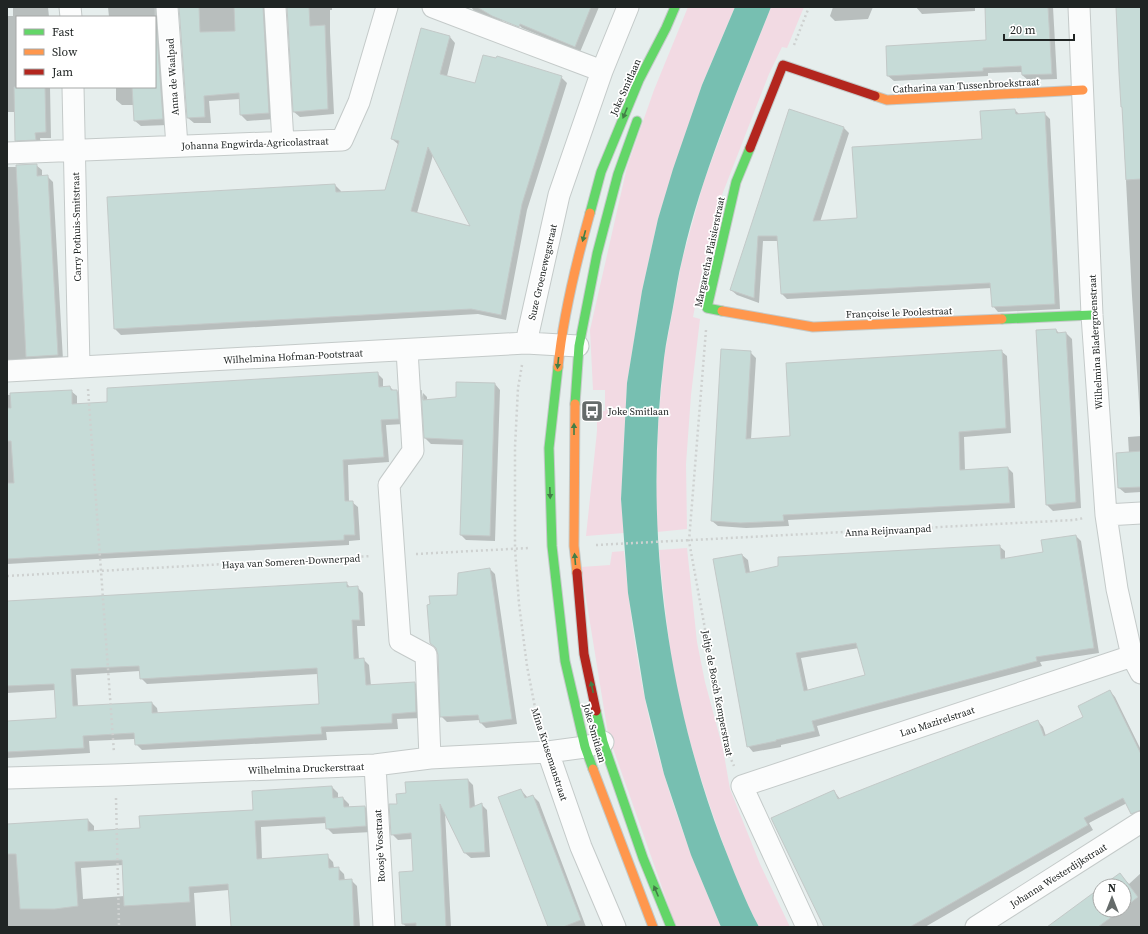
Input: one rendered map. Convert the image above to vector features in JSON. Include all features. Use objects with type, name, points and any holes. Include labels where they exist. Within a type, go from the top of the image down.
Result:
[{"type":"street","name":"Anna de Waalpad","points":[[167,7],[177,146]]},
{"type":"street","points":[[275,7],[283,142]]},
{"type":"street","name":"Johanna Engwirda-Agricolastraat","points":[[7,153],[342,140],[359,102],[387,7]]},
{"type":"street","points":[[433,7],[602,71]]},
{"type":"street","name":"Suze Groenewegstraat","points":[[526,343],[559,194],[602,71],[628,7]]},
{"type":"street","name":"Joke Smitlaan","points":[[653,927],[594,744],[565,660],[552,546],[549,448],[569,345],[579,252],[601,172],[639,80],[666,28],[675,7]]},
{"type":"street","name":"Wilhelmina Bladergroenstraat","points":[[1079,7],[1092,315],[1106,514],[1117,590],[1137,665]]},
{"type":"street","name":"Joke Smitlaan","points":[[652,75],[666,28]]},
{"type":"street","name":"Catharina van Tussenbroekstraat","points":[[783,65],[887,100],[1083,90]]},
{"type":"street","name":"Margaretha Plaisierstraat","points":[[707,308],[736,182],[783,65]]},
{"type":"street","name":"Carry Pothuis-Smitstraat","points":[[73,88],[79,367]]},
{"type":"street","name":"Joke Smitlaan","points":[[640,110],[618,174],[597,254],[569,345],[574,415],[574,546],[594,744],[671,927]]},
{"type":"street","name":"Françoise le Poolestraat","points":[[707,308],[813,327],[1092,315]]},
{"type":"street","name":"Wilhelmina Hofman-Pootstraat","points":[[7,371],[526,343],[569,345]]},
{"type":"street","points":[[407,350],[413,451],[389,485],[400,641],[426,655],[430,758]]},
{"type":"street","points":[[1106,514],[1141,513]]},
{"type":"street","name":"Lau Mazirelstraat","points":[[742,786],[1137,665]]},
{"type":"street","name":"Wilhelmina Druckerstraat","points":[[7,778],[115,776],[375,765],[430,758],[548,752],[594,744]]},
{"type":"street","name":"Mina Krusemanstraat","points":[[548,752],[581,847],[615,927]]},
{"type":"street","name":"Roosje Vosstraat","points":[[375,765],[384,927]]},
{"type":"street","points":[[742,786],[807,927]]},
{"type":"street","name":"Johanna Westerdijkstraat","points":[[976,927],[1141,822]]},
{"type":"path","points":[[783,65],[793,47],[810,7]]},
{"type":"path","name":"Margaretha Plaisierstraat","points":[[689,540],[707,308]]},
{"type":"path","points":[[515,549],[515,440],[518,388],[526,343]]},
{"type":"path","points":[[79,367],[88,385],[102,571],[115,776],[119,927]]},
{"type":"path","name":"Anna Reijnvaanpad","points":[[613,544],[1066,520],[1106,514]]},
{"type":"path","name":"Jeltje de Bosch Kemperstraat","points":[[689,540],[727,750],[742,786]]},
{"type":"path","name":"Haya van Someren-Downerpad","points":[[7,576],[552,546]]},
{"type":"path","name":"Mina Krusemanstraat","points":[[515,549],[519,604],[527,666],[537,718],[548,752]]},
{"type":"shaded area","points":[[688,7],[735,7],[702,85],[658,219],[642,291],[627,383],[621,499],[624,533],[586,536],[597,431],[597,411],[605,411],[605,390],[593,390],[590,330],[627,167],[654,90]]},
{"type":"shaded area","points":[[735,7],[771,7],[710,163],[690,227],[681,266],[664,358],[658,419],[656,480],[658,541],[664,602],[673,663],[685,722],[701,781],[721,839],[759,927],[721,927],[691,855],[664,774],[645,698],[628,593],[621,499],[627,383],[642,291],[658,219],[673,169],[702,85]]},
{"type":"shaded area","points":[[771,7],[804,7],[787,48],[782,47],[769,74],[722,195],[701,276],[693,317],[700,319],[691,395],[686,464],[687,529],[657,532],[656,495],[658,426],[664,357],[682,260],[704,181],[735,97]]},
{"type":"shaded area","points":[[687,548],[697,642],[705,682],[723,749],[730,789],[760,864],[790,927],[759,927],[740,887],[724,846],[693,752],[678,695],[667,622],[659,550]]},
{"type":"shaded area","points":[[624,551],[638,664],[656,747],[683,832],[721,927],[676,927],[608,734],[581,567],[610,565],[612,552]]},
{"type":"building","points":[[179,7],[199,7],[200,32],[235,31],[234,7],[263,7],[269,113],[240,115],[239,93],[204,96],[205,117],[187,118]]},
{"type":"building","points":[[287,7],[309,7],[310,26],[325,25],[328,109],[293,112]]},
{"type":"building","points":[[477,7],[591,7],[575,47],[520,24],[519,27],[492,16]]},
{"type":"building","points":[[985,7],[1048,7],[1052,74],[1022,75],[1021,66],[983,68],[983,71],[887,76],[886,46],[986,40]]},
{"type":"building","points":[[1116,7],[1141,7],[1141,179],[1126,180]]},
{"type":"building","points":[[156,21],[163,119],[134,121],[132,88],[156,88]]},
{"type":"building","points":[[421,28],[450,36],[440,74],[475,83],[483,55],[496,58],[497,56],[562,76],[522,204],[501,315],[471,309],[114,329],[107,197],[335,184],[336,192],[385,190],[399,141],[391,139]],"holes":[[[428,147],[470,226],[411,211]]]},
{"type":"building","points":[[14,87],[45,88],[46,132],[35,133],[36,140],[15,141]]},
{"type":"building","points":[[789,109],[844,127],[813,221],[857,218],[852,147],[982,139],[980,111],[1015,109],[1016,114],[1045,112],[1055,304],[992,307],[990,283],[781,294],[777,236],[758,236],[754,298],[730,290]]},
{"type":"building","points":[[37,164],[37,176],[48,175],[58,355],[26,357],[16,165]]},
{"type":"building","points":[[1056,329],[1057,333],[1066,332],[1076,502],[1046,505],[1036,330]]},
{"type":"building","points":[[721,349],[751,351],[746,439],[790,436],[786,363],[1002,350],[1006,428],[959,432],[960,470],[1008,467],[1010,503],[783,515],[784,521],[740,523],[711,521]]},
{"type":"building","points":[[378,372],[379,387],[390,386],[391,390],[397,390],[399,419],[381,420],[384,457],[343,460],[345,501],[353,501],[355,535],[344,535],[344,540],[7,559],[7,483],[14,483],[11,441],[7,441],[7,408],[11,408],[10,393],[72,390],[72,404],[107,402],[107,388]]},
{"type":"building","points":[[456,382],[495,383],[490,536],[460,535],[463,440],[424,438],[421,390],[423,400],[456,397]]},
{"type":"building","points":[[1141,451],[1141,487],[1118,488],[1116,453]]},
{"type":"building","points":[[1076,535],[1094,648],[1036,657],[1037,661],[812,721],[815,731],[747,747],[713,559],[742,554],[746,573],[778,566],[778,557],[1000,545],[1001,559],[1043,552],[1041,540]],"holes":[[[856,643],[865,675],[804,691],[796,653]]]},
{"type":"building","points":[[490,568],[512,719],[480,723],[478,715],[440,717],[438,655],[436,648],[430,643],[427,605],[430,604],[429,596],[457,595],[458,573]]},
{"type":"building","points":[[347,582],[347,587],[358,586],[360,620],[352,620],[354,659],[364,658],[366,685],[415,682],[416,712],[392,714],[392,723],[321,727],[322,734],[135,745],[134,733],[83,736],[84,748],[7,752],[7,721],[56,718],[54,684],[7,686],[7,601]],"holes":[[[139,666],[140,679],[317,668],[319,704],[152,713],[152,702],[73,706],[71,669]]]},
{"type":"building","points":[[1110,690],[1141,754],[1141,810],[1131,814],[1123,798],[1084,818],[1088,825],[910,927],[824,927],[771,818],[834,790],[838,799],[1038,720],[1044,736],[1083,717],[1078,706]]},
{"type":"building","points":[[468,779],[470,808],[482,803],[485,852],[464,853],[440,804],[446,927],[416,927],[416,923],[402,924],[399,872],[413,871],[411,833],[391,835],[389,804],[397,804],[396,794],[406,793],[405,782]]},
{"type":"building","points":[[332,786],[333,798],[343,797],[344,807],[365,806],[366,826],[326,829],[325,817],[255,821],[257,859],[328,854],[329,868],[339,867],[339,880],[352,879],[354,927],[231,927],[228,884],[189,887],[190,902],[124,906],[122,860],[75,862],[78,906],[55,909],[20,909],[16,854],[7,854],[7,824],[88,819],[88,831],[140,828],[139,816],[253,810],[252,791]]},
{"type":"building","points":[[521,789],[525,798],[533,795],[581,920],[563,927],[548,927],[498,797]]},
{"type":"building","points":[[1120,873],[1124,878],[1113,878]]},
{"type":"building","points":[[1132,889],[1138,897],[1132,902]]},
{"type":"building","points":[[1092,894],[1092,918],[1110,918],[1098,927],[1047,927]]},
{"type":"traffic: fast","points":[[590,213],[601,172],[639,80],[666,28],[675,7]]},
{"type":"traffic: fast","points":[[575,404],[579,346],[597,254],[618,174],[637,121]]},
{"type":"traffic: fast","points":[[722,311],[707,308],[736,182],[750,148]]},
{"type":"traffic: fast","points":[[1002,319],[1092,315]]},
{"type":"traffic: fast","points":[[558,367],[549,448],[552,546],[565,661],[585,747],[593,769]]},
{"type":"traffic: fast","points":[[596,711],[603,742],[643,858],[671,927]]},
{"type":"traffic: slow","points":[[875,96],[887,100],[1083,90]]},
{"type":"traffic: slow","points":[[558,367],[563,328],[571,289],[590,213]]},
{"type":"traffic: slow","points":[[722,311],[813,327],[1002,319]]},
{"type":"traffic: slow","points":[[575,404],[574,546],[577,573]]},
{"type":"traffic: slow","points":[[593,769],[653,927]]},
{"type":"traffic: jam","points":[[750,148],[783,65],[875,96]]},
{"type":"traffic: jam","points":[[577,573],[584,654],[596,711]]},
{"type":"place","name":"Joke Smitlaan","points":[[592,411]]}]
